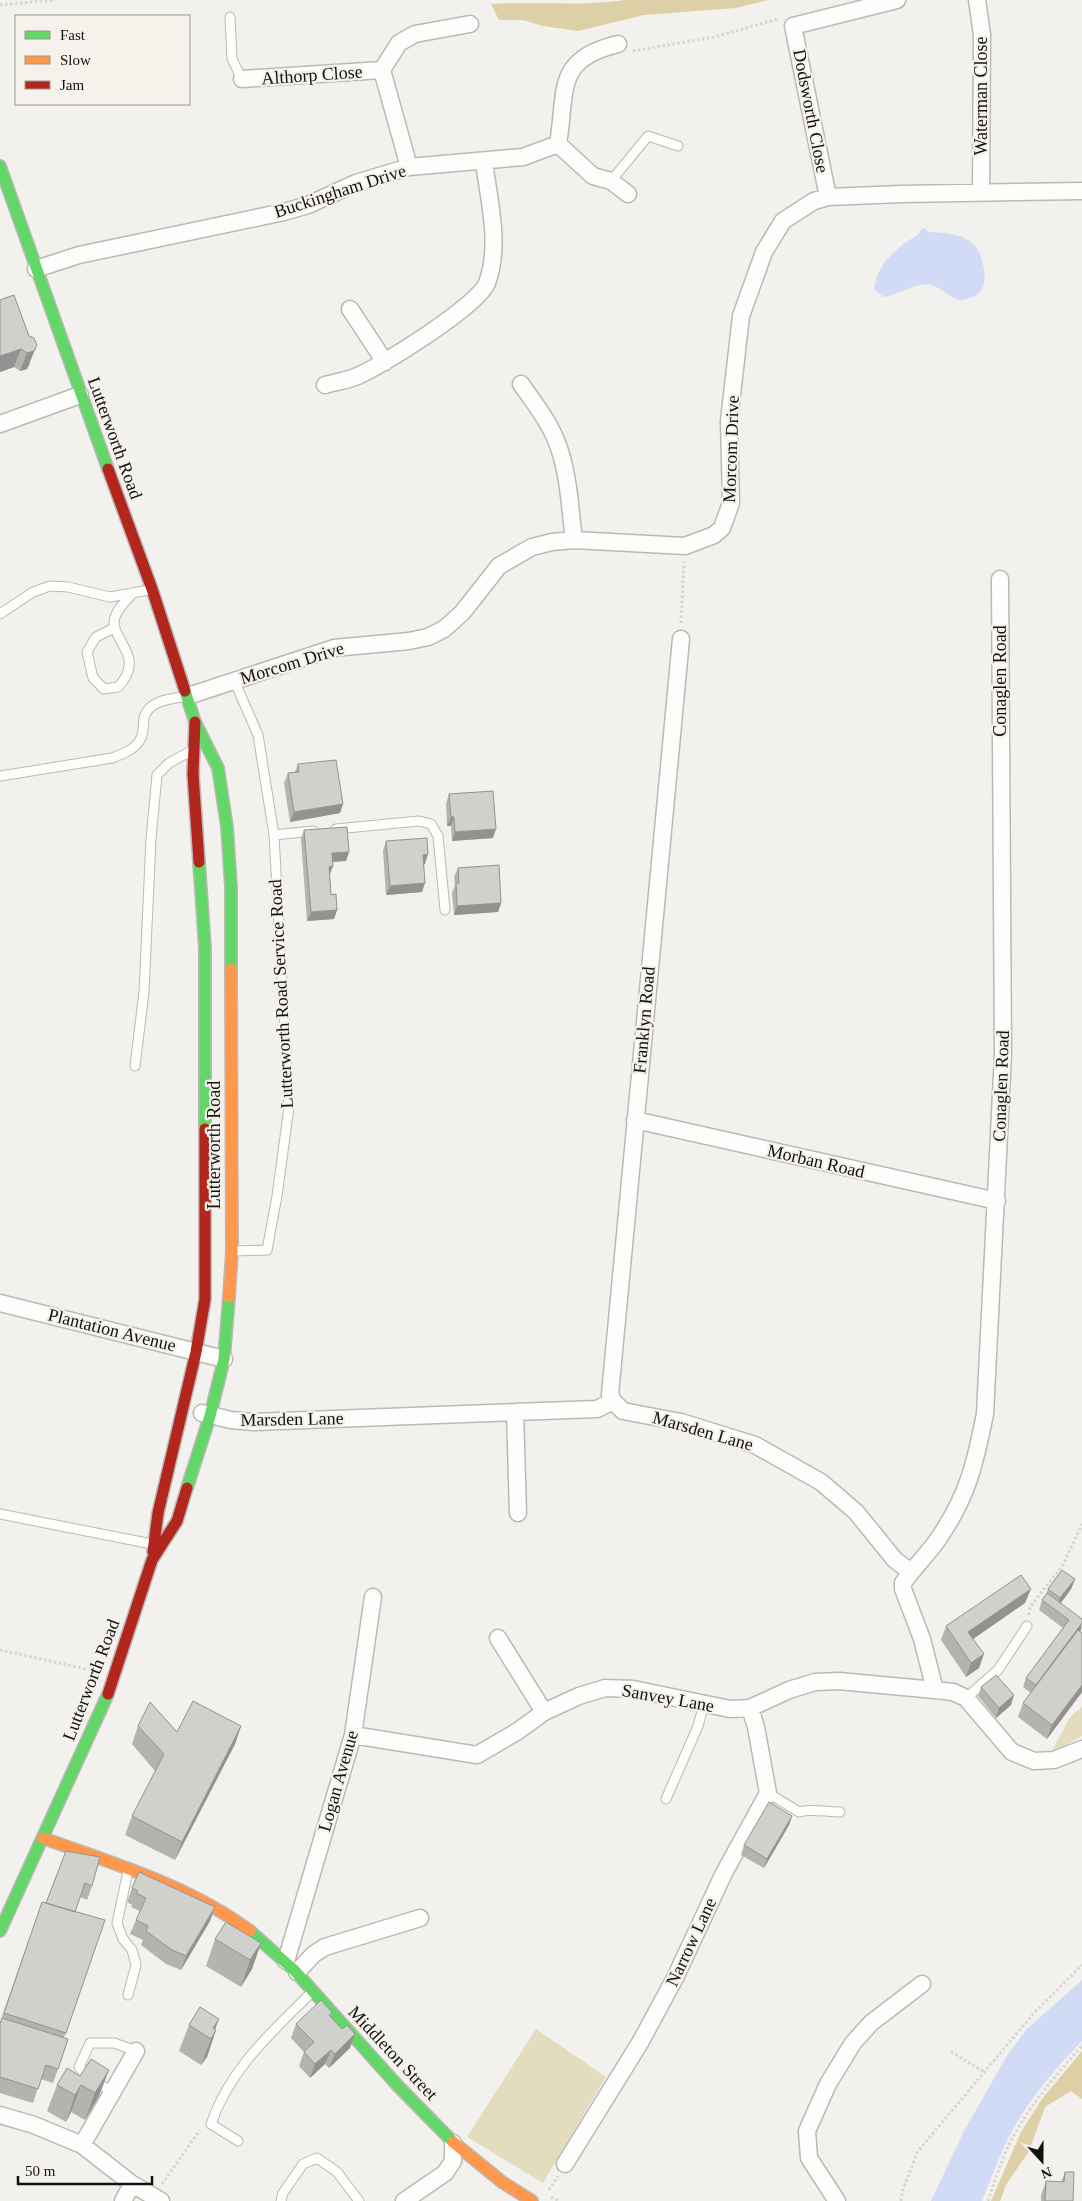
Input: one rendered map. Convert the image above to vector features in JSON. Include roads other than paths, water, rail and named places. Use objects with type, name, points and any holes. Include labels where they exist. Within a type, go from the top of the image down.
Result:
[{"type":"main road","name":"Lutterworth Road","points":[[0,166],[80,395],[152,589],[188,696],[206,771],[227,827],[231,887],[219,1251],[205,1299],[184,1408],[165,1481],[152,1560],[107,1698],[0,1931]]},
{"type":"main road","name":"Lutterworth Road","points":[[152,1560],[177,1521],[210,1416],[224,1359],[205,948],[206,771],[193,750],[195,722]]},
{"type":"main road","points":[[165,1481],[187,1487]]},
{"type":"main road","name":"Middleton Street","points":[[43,1838],[165,1884],[231,1916],[291,1966],[453,2143],[509,2188],[532,2201]]},
{"type":"street","name":"Dodsworth Close","points":[[828,197],[788,22],[897,0]]},
{"type":"street","name":"Waterman Close","points":[[977,0],[982,35],[981,193]]},
{"type":"street","name":"Althorp Close","points":[[409,167],[382,70],[399,44],[415,34],[470,24]]},
{"type":"street","points":[[618,44],[596,49],[578,60],[566,79],[558,144],[593,176],[611,181],[628,194]]},
{"type":"street","name":"Althorp Close","points":[[242,79],[382,70]]},
{"type":"street","name":"Buckingham Drive","points":[[36,269],[78,254],[284,212],[308,205],[356,183],[409,167],[484,162],[523,157],[558,144]]},
{"type":"street","points":[[325,385],[356,377],[384,362],[464,310],[477,298],[487,284],[493,256],[493,233],[484,162]]},
{"type":"street","name":"Morcom Drive","points":[[188,696],[334,648],[409,641],[428,637],[444,629],[462,613],[487,578],[499,566],[514,556],[552,542],[574,540],[685,546],[714,534],[722,528],[731,503],[729,421],[741,316],[764,252],[783,221],[814,201],[828,197],[1082,191]]},
{"type":"street","points":[[350,309],[384,362]]},
{"type":"street","points":[[521,384],[543,415],[559,447],[566,480],[574,540]]},
{"type":"street","points":[[0,424],[80,395]]},
{"type":"street","name":"Conaglen Road","points":[[910,1572],[938,1539],[963,1498],[975,1467],[985,1414],[1003,1054],[1000,579]]},
{"type":"street","name":"Franklyn Road","points":[[613,1401],[610,1394],[681,639]]},
{"type":"street","name":"Morban Road","points":[[635,1120],[997,1201]]},
{"type":"street","name":"Plantation Avenue","points":[[0,1302],[224,1359]]},
{"type":"street","name":"Marsden Lane","points":[[184,1408],[210,1416],[253,1422],[597,1409],[613,1401],[623,1411],[681,1422],[755,1445],[820,1482],[856,1512],[895,1560],[910,1572]]},
{"type":"street","points":[[515,1412],[518,1513]]},
{"type":"street","points":[[910,1572],[903,1583],[903,1589],[922,1639],[935,1690],[953,1692],[966,1698],[1012,1752],[1034,1761],[1054,1760],[1082,1749]]},
{"type":"street","name":"Logan Avenue","points":[[291,1966],[353,1735],[373,1597]]},
{"type":"street","points":[[498,1638],[544,1712]]},
{"type":"street","name":"Sanvey Lane","points":[[353,1735],[477,1755],[518,1731],[544,1712],[579,1696],[606,1688],[633,1689],[730,1709],[750,1708],[789,1690],[815,1682],[840,1681],[935,1690]]},
{"type":"street","points":[[750,1708],[756,1726],[768,1793]]},
{"type":"street","name":"Narrow Lane","points":[[565,2164],[650,2025],[675,1978],[724,1873],[768,1793]]},
{"type":"street","points":[[291,1966],[325,1948],[420,1918]]},
{"type":"street","points":[[837,2201],[810,2158],[807,2132],[828,2084],[853,2043],[871,2023],[922,1984]]},
{"type":"street","points":[[82,2145],[136,2051]]},
{"type":"street","points":[[0,2114],[34,2125],[82,2145],[132,2184],[158,2199]]},
{"type":"street","points":[[404,2201],[446,2173],[453,2161],[453,2143]]},
{"type":"street","points":[[122,2201],[132,2184]]},
{"type":"lane","points":[[230,17],[232,59],[242,79]]},
{"type":"lane","points":[[611,181],[648,136],[678,146]]},
{"type":"lane","points":[[0,614],[25,597],[50,586],[68,587],[110,597],[131,595],[152,589]]},
{"type":"lane","points":[[114,628],[96,637],[89,645],[87,652],[92,678],[104,689],[118,687],[127,674],[129,661],[127,648],[114,628],[114,618],[121,606],[131,595]]},
{"type":"lane","name":"Lutterworth Road Service Road","points":[[219,1251],[267,1250],[277,1196],[289,1107],[274,835],[258,735],[234,680]]},
{"type":"lane","points":[[0,776],[112,758],[126,752],[141,739],[145,715],[150,707],[162,700],[188,696]]},
{"type":"lane","points":[[135,1066],[144,992],[151,839],[157,775],[169,763],[193,750]]},
{"type":"lane","points":[[274,835],[419,821],[431,824],[438,836],[444,910]]},
{"type":"lane","points":[[0,1514],[154,1544]]},
{"type":"lane","points":[[966,1698],[998,1670],[1027,1626]]},
{"type":"lane","points":[[666,1799],[698,1726],[704,1704]]},
{"type":"lane","points":[[768,1793],[799,1812],[806,1810],[840,1812]]},
{"type":"lane","points":[[128,1870],[117,1923],[122,1939],[132,1950],[136,1965],[128,1995]]},
{"type":"lane","points":[[238,2142],[211,2124],[219,2102],[249,2054],[313,1991]]},
{"type":"lane","points":[[113,2091],[91,2080],[79,2067],[90,2043],[114,2043],[136,2051]]},
{"type":"lane","points":[[281,2201],[283,2193],[303,2164],[317,2158],[337,2172],[359,2201]]},
{"type":"water","points":[[925,228],[928,232],[956,235],[970,241],[975,246],[981,258],[985,278],[984,285],[977,295],[959,300],[935,286],[926,284],[884,297],[874,290],[879,272],[889,257],[903,244],[919,234],[920,230]]},
{"type":"water","points":[[1082,1980],[1082,2041],[1047,2080],[1026,2108],[1008,2138],[982,2201],[931,2201],[964,2131],[1008,2054],[1027,2029]]}]
